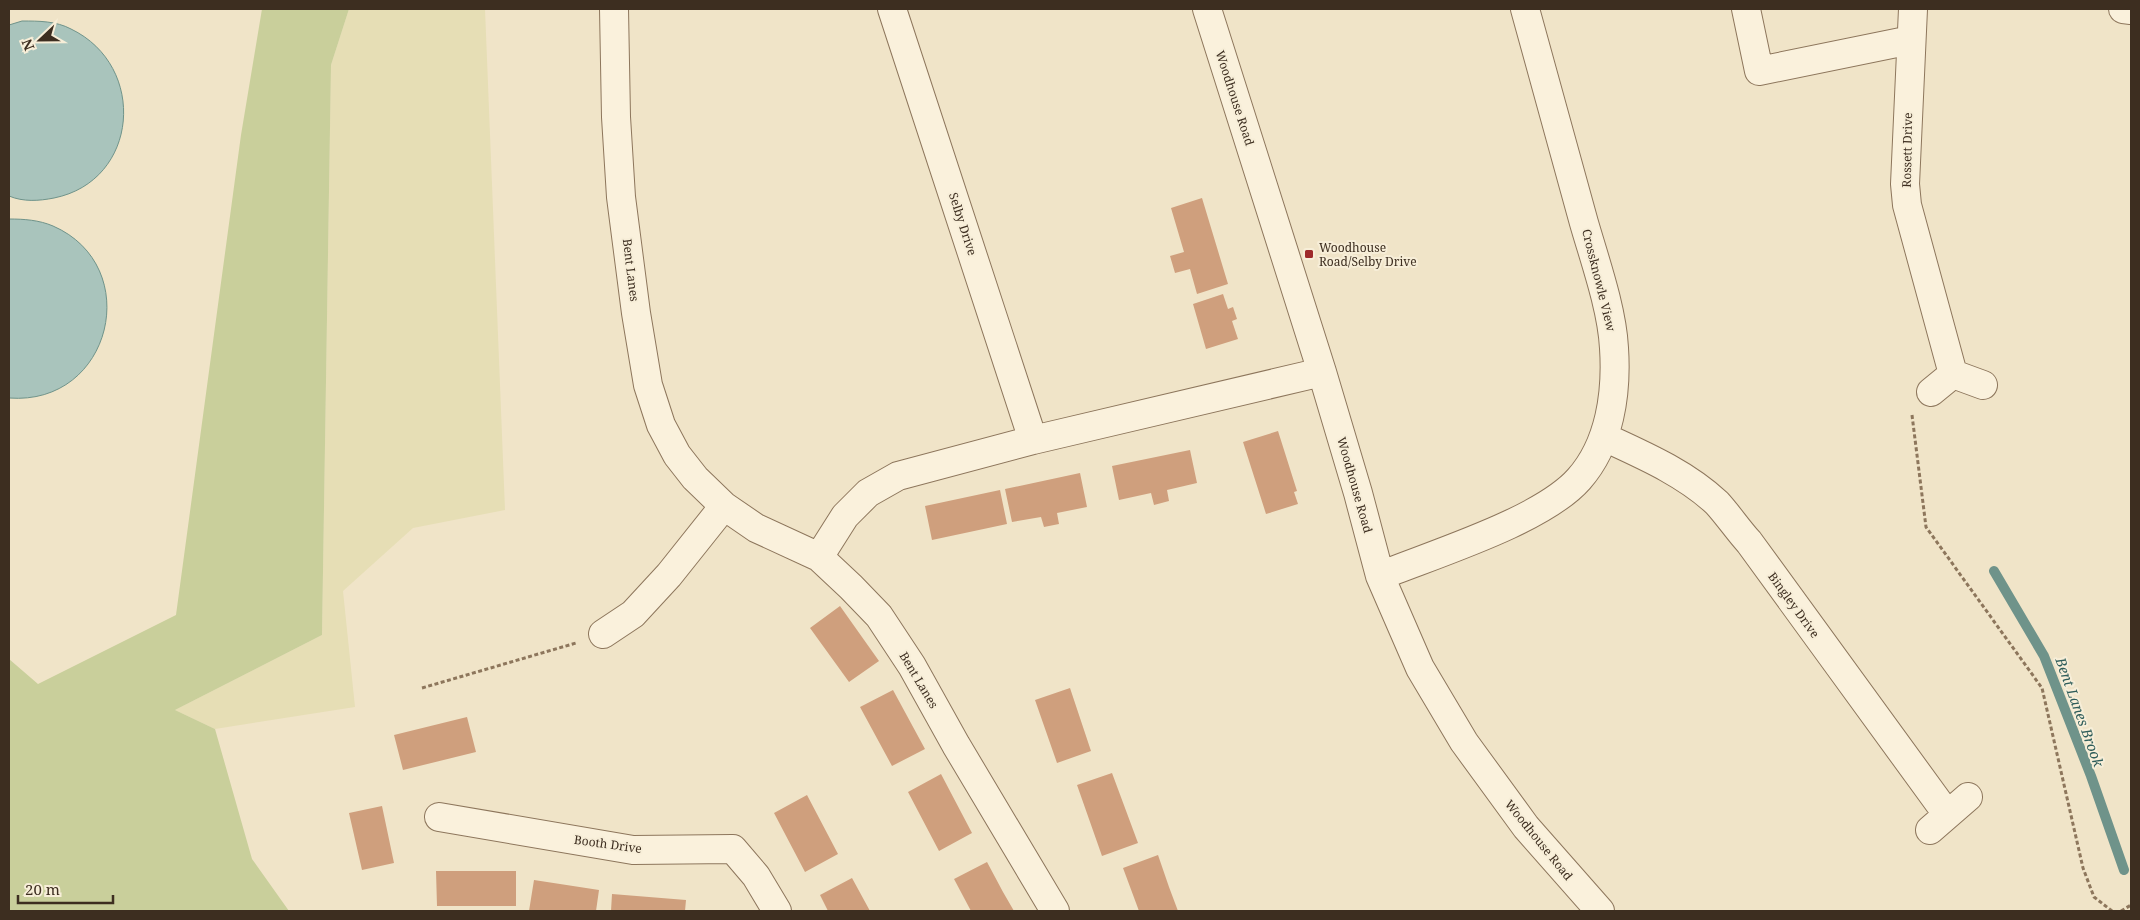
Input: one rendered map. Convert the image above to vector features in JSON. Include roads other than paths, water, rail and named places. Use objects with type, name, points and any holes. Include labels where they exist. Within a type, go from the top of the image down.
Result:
[{"type":"street","name":"Bent Lanes","points":[[614,9],[616,117],[621,197],[636,313],[648,385],[661,425],[678,455],[695,478],[724,506],[756,528],[819,557],[879,616],[912,666],[956,745],[1055,911]]},
{"type":"street","name":"Selby Drive","points":[[892,9],[1033,440]]},
{"type":"street","name":"Woodhouse Road","points":[[1207,9],[1322,372],[1358,493],[1380,576],[1420,668],[1464,742],[1526,827],[1600,911]]},
{"type":"street","name":"Crossknowle View","points":[[1380,576],[1497,530],[1543,507],[1579,480],[1604,437],[1615,380],[1614,346],[1604,294],[1525,9]]},
{"type":"street","points":[[1746,9],[1759,72],[1911,40]]},
{"type":"street","name":"Rossett Drive","points":[[1913,9],[1904,166],[1907,205],[1953,374]]},
{"type":"street","points":[[2123,9],[2131,10]]},
{"type":"street","points":[[819,557],[845,516],[868,493],[898,476],[1033,440],[1322,372]]},
{"type":"street","points":[[1931,392],[1953,374],[1983,385]]},
{"type":"street","name":"Bingley Drive","points":[[1604,437],[1659,462],[1691,483],[1717,504],[1749,542],[1939,822],[1968,797]]},
{"type":"street","points":[[603,634],[633,614],[669,575],[724,506]]},
{"type":"street","name":"Booth Drive","points":[[439,817],[633,850],[733,849],[756,876],[777,911]]},
{"type":"water","points":[[22,21],[47,22],[65,26],[96,46],[113,69],[122,94],[123,121],[117,147],[103,170],[82,187],[54,198],[43,200],[25,200],[9,196],[9,25]]},
{"type":"water","points":[[9,219],[31,220],[48,224],[82,245],[99,271],[107,300],[104,330],[92,358],[72,380],[44,395],[9,398]]},
{"type":"waterway","name":"Bent Lanes Brook","points":[[1994,571],[2044,656],[2091,776],[2124,870]]},
{"type":"place","name":"Woodhouse Road/Selby Drive","points":[[1309,254]]}]
